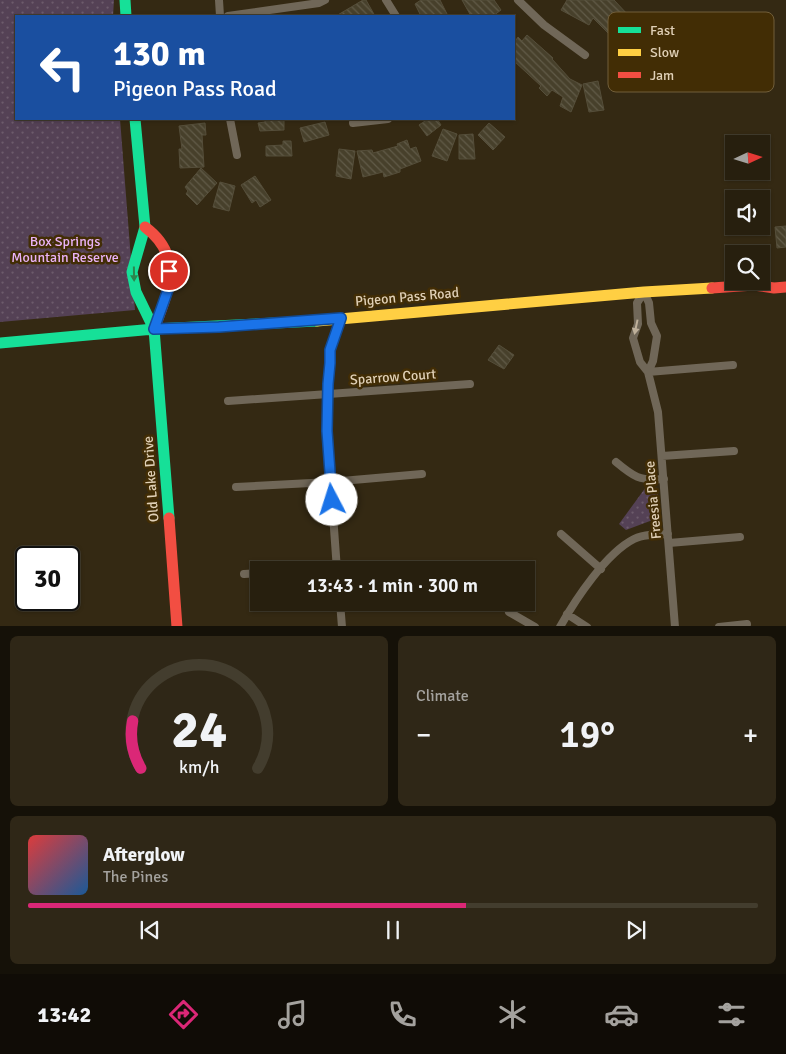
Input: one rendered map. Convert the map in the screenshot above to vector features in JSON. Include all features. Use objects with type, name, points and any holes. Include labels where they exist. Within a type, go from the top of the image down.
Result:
[{"type":"main road","points":[[126,0],[126,15]]},
{"type":"main road","points":[[135,120],[145,227],[132,272],[136,292],[154,329]]},
{"type":"main road","points":[[145,227],[161,240],[169,259],[170,284],[154,329]]},
{"type":"main road","name":"Pigeon Pass Road","points":[[0,342],[154,329],[219,327],[341,318],[644,292],[754,285],[774,288],[786,287]]},
{"type":"main road","name":"Old Lake Drive","points":[[154,329],[177,626]]},
{"type":"street","points":[[219,0],[220,15]]},
{"type":"street","points":[[235,15],[319,3],[325,0]]},
{"type":"street","points":[[386,0],[395,15]]},
{"type":"street","points":[[518,0],[544,25],[585,55]]},
{"type":"street","points":[[230,120],[237,155]]},
{"type":"street","points":[[353,123],[379,120]]},
{"type":"street","points":[[644,292],[649,303],[651,323],[657,336],[648,372],[733,365]]},
{"type":"street","name":"Freesia Place","points":[[644,292],[637,303],[638,324],[633,338],[640,362],[648,372],[658,412],[675,626]]},
{"type":"street","points":[[336,561],[327,431],[330,350],[341,318]]},
{"type":"street","name":"Sparrow Court","points":[[228,401],[470,384]]},
{"type":"street","points":[[662,456],[734,451]]},
{"type":"street","points":[[616,462],[633,476],[642,480],[664,479]]},
{"type":"street","points":[[236,487],[330,482],[422,474]]},
{"type":"street","points":[[561,534],[601,569]]},
{"type":"street","points":[[560,626],[601,569],[622,546],[635,538],[645,535],[668,534]]},
{"type":"street","points":[[669,543],[740,537]]},
{"type":"street","points":[[244,574],[250,574]]},
{"type":"street","points":[[341,611],[342,626]]},
{"type":"street","points":[[509,612],[536,626]]},
{"type":"street","points":[[567,614],[587,626]]},
{"type":"street","points":[[719,626],[747,624]]},
{"type":"green space","name":"Box Springs Mountain Reserve","points":[[0,0],[114,0],[113,15],[15,15],[15,120],[120,120],[135,310],[0,322]]},
{"type":"green space","points":[[646,487],[658,488],[658,518],[626,530],[619,524]]},
{"type":"building","points":[[366,0],[374,15],[338,15]]},
{"type":"building","points":[[421,0],[440,0],[448,15],[420,15],[415,4]]},
{"type":"building","points":[[462,0],[494,0],[501,10],[494,15],[470,15]]},
{"type":"building","points":[[567,0],[614,0],[625,12],[608,12],[608,33],[593,18],[589,25],[561,10]]},
{"type":"building","points":[[527,35],[553,58],[570,79],[582,85],[571,112],[560,106],[563,97],[552,90],[547,96],[539,88],[541,86],[515,62],[515,42],[518,37],[522,41]]},
{"type":"building","points":[[598,81],[604,110],[589,112],[583,84]]},
{"type":"building","points":[[265,120],[284,120],[284,130],[260,131],[258,123],[265,122]]},
{"type":"building","points":[[426,120],[438,120],[441,125],[427,136],[419,125]]},
{"type":"building","points":[[325,122],[329,135],[304,142],[300,128]]},
{"type":"building","points":[[205,123],[206,135],[202,135],[204,167],[180,168],[179,149],[182,149],[179,126]]},
{"type":"building","points":[[489,123],[505,137],[493,150],[478,135]]},
{"type":"building","points":[[443,129],[457,134],[447,161],[432,156]]},
{"type":"building","points":[[473,134],[475,159],[459,159],[459,135]]},
{"type":"building","points":[[407,140],[410,149],[416,147],[421,161],[400,169],[400,172],[384,177],[383,172],[363,177],[357,151],[372,150],[373,153],[398,146],[397,144]]},
{"type":"building","points":[[283,141],[291,141],[292,156],[266,156],[266,146],[283,145]]},
{"type":"building","points":[[339,149],[355,151],[351,179],[336,176]]},
{"type":"building","points":[[201,168],[217,183],[197,205],[186,194],[188,191],[185,187]]},
{"type":"building","points":[[255,176],[271,200],[260,207],[256,200],[252,203],[241,185]]},
{"type":"building","points":[[220,182],[235,186],[229,211],[213,207]]},
{"type":"building","points":[[786,226],[786,247],[777,248],[775,227]]},
{"type":"building","points":[[499,345],[514,355],[504,369],[488,360]]},
{"type":"traffic: fast","points":[[125,0],[126,15]]},
{"type":"traffic: fast","points":[[135,120],[145,227],[132,272],[136,292],[154,329],[169,518]]},
{"type":"traffic: fast","points":[[0,343],[154,329],[317,321]]},
{"type":"traffic: slow","points":[[317,321],[644,292],[712,288]]},
{"type":"traffic: jam","points":[[145,227],[157,238],[165,250],[169,262],[168,287],[154,329]]},
{"type":"traffic: jam","points":[[712,288],[754,285],[774,288],[786,287]]},
{"type":"traffic: jam","points":[[169,518],[177,626]]},
{"type":"route","points":[[169,271],[170,284],[154,329],[219,327],[341,318],[330,350],[328,384],[327,431],[332,500]]}]
